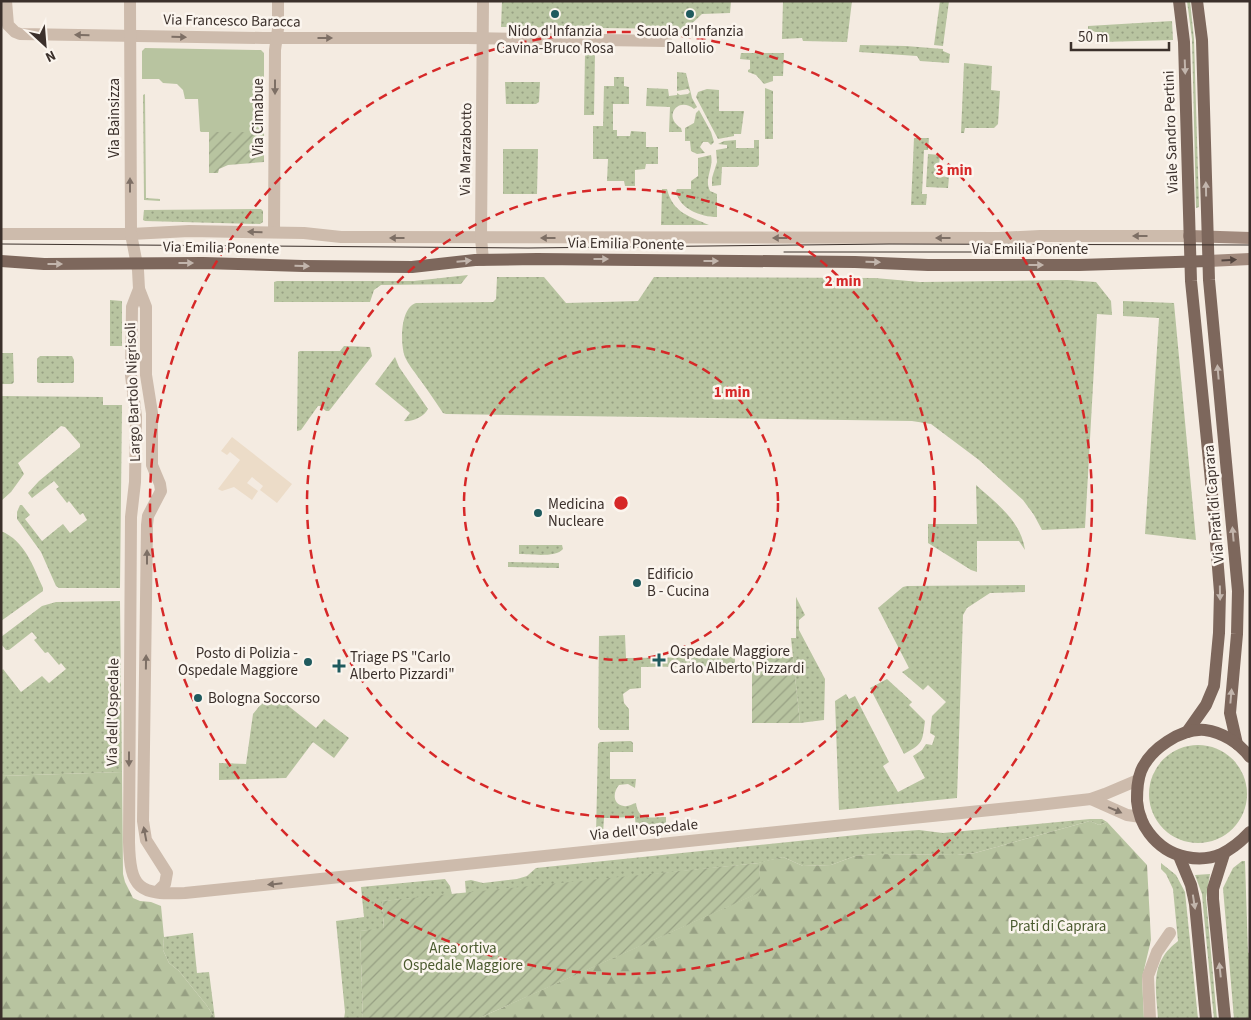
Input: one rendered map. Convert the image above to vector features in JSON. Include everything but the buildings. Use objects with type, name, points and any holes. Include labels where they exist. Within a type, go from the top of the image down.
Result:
[{"type":"main road","name":"Viale Sandro Pertini","points":[[1179,1],[1184,28],[1185,51],[1190,262]]},
{"type":"main road","points":[[1197,1],[1202,40],[1208,261]]},
{"type":"main road","name":"Via Emilia Ponente","points":[[1189,236],[1250,238]]},
{"type":"main road","name":"Via Emilia Ponente","points":[[1,261],[44,264],[203,263],[412,267],[483,260],[652,259],[662,261],[855,262],[928,266],[1079,265],[1250,259]]},
{"type":"main road","name":"Via Prati di Caprara","points":[[1208,261],[1238,591],[1237,634],[1230,713],[1237,744]]},
{"type":"main road","name":"Via Prati di Caprara","points":[[1187,732],[1206,705],[1214,686],[1219,633],[1220,592],[1190,262]]},
{"type":"main road","points":[[1247,839],[1224,854],[1205,858],[1179,856],[1156,842],[1146,829],[1138,807],[1138,780],[1141,769],[1154,752],[1187,732],[1205,730],[1227,738],[1250,756]]},
{"type":"main road","points":[[1224,854],[1213,899],[1225,1019]]},
{"type":"main road","points":[[1179,856],[1191,885],[1195,904],[1206,1019]]},
{"type":"street","name":"Via Francesco Baracca","points":[[6,1],[7,23],[17,33],[276,38],[483,39]]},
{"type":"street","name":"Via Bainsizza","points":[[130,1],[131,234]]},
{"type":"street","name":"Via Cimabue","points":[[274,232],[275,59],[278,1]]},
{"type":"street","name":"Via Marzabotto","points":[[483,260],[481,238],[484,1]]},
{"type":"street","points":[[483,39],[666,41]]},
{"type":"street","name":"Via Emilia Ponente","points":[[1,234],[131,234],[189,231],[312,233],[349,237],[481,238],[1189,236]]},
{"type":"street","name":"Largo Bartolo Nigrisoli","points":[[131,234],[137,263],[139,289],[146,307],[146,375],[152,413],[152,465],[160,484],[159,496],[147,521],[143,821],[146,840],[166,870],[167,877]]},
{"type":"street","name":"Largo Bartolo Nigrisoli","points":[[131,517],[135,482],[136,427],[131,375],[132,307],[139,289]]},
{"type":"street","name":"Via dell'Ospedale","points":[[131,517],[130,867],[133,880],[146,890],[172,894],[201,892],[1091,799],[1138,780]]},
{"type":"street","name":"Via dell'Ospedale","points":[[1091,799],[1127,815],[1141,817]]},
{"type":"street","points":[[157,892],[162,888],[167,877]]},
{"type":"street","name":"Via dell'Ospedale","points":[[167,877],[177,884],[201,892]]},
{"type":"street","points":[[1150,1019],[1148,976],[1157,952],[1170,933]]},
{"type":"green space","points":[[502,1],[731,1],[730,13],[702,14],[686,29],[501,27]]},
{"type":"green space","points":[[783,1],[852,1],[847,42],[803,41],[802,38],[782,39]]},
{"type":"green space","points":[[940,1],[949,1],[943,46],[934,45]]},
{"type":"green space","points":[[1187,1],[1190,1],[1194,39],[1199,207],[1196,208],[1192,39]]},
{"type":"green space","points":[[1172,21],[1173,40],[1102,42],[1098,37],[1098,33],[1088,29],[1088,26]]},
{"type":"green space","points":[[860,45],[943,49],[943,51],[950,54],[949,63],[920,61],[917,56],[859,52]]},
{"type":"green space","points":[[145,48],[261,50],[264,53],[264,132],[201,132],[198,99],[185,99],[183,90],[177,84],[163,83],[159,79],[142,79],[142,51]]},
{"type":"green space","points":[[585,53],[595,53],[594,115],[584,115]]},
{"type":"green space","points":[[741,53],[784,53],[783,76],[773,76],[773,81],[764,84],[756,75],[748,72],[750,60],[740,59]]},
{"type":"green space","points":[[964,63],[992,66],[991,90],[1000,91],[998,124],[994,128],[965,128],[964,133],[961,133]]},
{"type":"green space","points":[[677,72],[686,73],[692,98],[697,107],[694,109],[683,105],[678,106],[673,113],[673,118],[682,132],[669,132],[670,107],[646,106],[647,88],[668,89],[669,96],[677,95],[677,93],[680,95],[688,94],[690,92],[688,89],[677,91]]},
{"type":"green space","points":[[614,77],[624,77],[624,86],[629,87],[629,104],[613,104],[613,130],[617,130],[617,136],[630,136],[631,131],[646,132],[646,147],[658,147],[658,164],[646,164],[645,169],[635,170],[635,186],[625,186],[624,181],[607,181],[608,159],[593,159],[593,126],[603,126],[604,86],[614,86]]},
{"type":"green space","points":[[505,82],[540,82],[539,102],[536,104],[506,104]]},
{"type":"green space","points":[[765,88],[773,91],[773,139],[765,139]]},
{"type":"green space","points":[[707,89],[719,90],[719,111],[744,111],[741,134],[718,139],[696,97],[698,92]]},
{"type":"green space","points":[[145,94],[146,198],[160,199],[160,201],[144,200],[143,95]]},
{"type":"green space","points":[[699,110],[711,132],[714,142],[711,145],[708,142],[703,142],[700,147],[705,153],[697,154],[691,151],[690,141],[685,141],[685,128],[694,123],[696,113]]},
{"type":"green space","points":[[209,132],[264,132],[264,162],[228,165],[219,169],[218,173],[209,173]]},
{"type":"green space","points":[[914,138],[929,138],[928,150],[924,150],[922,194],[927,194],[926,205],[911,205]]},
{"type":"green space","points":[[736,140],[736,148],[754,148],[754,140],[759,140],[759,165],[757,167],[722,167],[721,185],[712,186],[712,178],[717,162],[716,150],[727,148],[727,145],[718,144],[724,141]]},
{"type":"green space","points":[[503,149],[538,149],[537,194],[503,194]]},
{"type":"green space","points":[[928,154],[940,155],[938,176],[949,177],[948,188],[926,187]]},
{"type":"green space","points":[[711,155],[708,186],[710,191],[717,194],[717,217],[698,214],[692,211],[681,203],[676,191],[677,189],[691,189],[691,181],[698,176],[698,158]]},
{"type":"green space","points":[[662,189],[667,189],[673,203],[683,213],[709,225],[661,225]]},
{"type":"green space","points":[[261,209],[263,211],[263,222],[260,224],[143,220],[144,210]]},
{"type":"green space","points":[[468,275],[461,284],[381,285],[374,290],[370,302],[274,302],[274,282],[277,281],[414,281]]},
{"type":"green space","points":[[497,277],[544,277],[566,303],[638,301],[654,277],[875,278],[920,282],[1067,280],[1096,282],[1111,301],[1112,315],[1097,314],[1085,528],[1042,530],[1023,500],[979,460],[931,424],[912,421],[443,413],[405,357],[402,344],[404,319],[411,306],[416,303],[493,302],[496,299]]},
{"type":"green space","points":[[110,300],[122,301],[122,346],[110,346]]},
{"type":"green space","points":[[1123,301],[1174,303],[1196,540],[1145,534],[1159,318],[1123,316]]},
{"type":"green space","points":[[344,346],[370,347],[372,356],[329,411],[318,406],[301,430],[297,431],[298,352],[340,351]]},
{"type":"green space","points":[[1,353],[13,353],[14,382],[12,384],[1,384]]},
{"type":"green space","points":[[40,356],[72,356],[74,360],[74,382],[37,382],[37,359]]},
{"type":"green space","points":[[395,357],[399,367],[428,409],[421,417],[414,420],[404,421],[410,413],[375,384]]},
{"type":"green space","points":[[1,396],[103,397],[103,405],[122,405],[120,588],[59,588],[56,586],[41,552],[17,519],[17,512],[20,505],[22,505],[30,515],[25,519],[42,541],[63,524],[70,533],[87,520],[83,513],[80,515],[69,501],[67,503],[56,489],[59,487],[54,481],[32,498],[28,493],[39,481],[80,447],[80,444],[65,427],[61,426],[18,463],[24,474],[11,492],[1,501]]},
{"type":"green space","points":[[976,485],[1007,514],[1019,530],[1025,550],[1019,541],[977,541],[977,572],[928,543],[928,524],[977,524]]},
{"type":"green space","points":[[1,531],[16,541],[27,555],[43,591],[1,621]]},
{"type":"green space","points":[[519,545],[562,545],[563,549],[560,552],[549,555],[519,554]]},
{"type":"green space","points":[[508,562],[559,563],[559,568],[508,567]]},
{"type":"green space","points":[[1025,585],[1025,592],[990,593],[967,608],[963,615],[957,798],[839,810],[835,701],[846,694],[849,699],[855,696],[889,762],[883,766],[898,792],[925,778],[913,756],[922,750],[926,744],[932,745],[935,736],[930,733],[932,716],[946,702],[928,685],[923,690],[902,672],[909,668],[878,608],[903,587],[907,586]]},
{"type":"green space","points":[[796,597],[805,615],[799,620],[799,630],[825,679],[824,720],[800,723],[791,638],[796,638]]},
{"type":"green space","points":[[120,601],[122,772],[1,776],[1,671],[3,669],[21,692],[42,676],[49,683],[66,669],[61,663],[59,665],[48,652],[45,653],[34,640],[37,638],[32,632],[9,650],[6,650],[1,644],[1,637],[42,606],[56,602]]},
{"type":"green space","points":[[625,635],[626,658],[735,657],[735,666],[641,667],[641,688],[630,689],[623,694],[624,703],[629,709],[629,730],[600,730],[598,727],[599,636]]},
{"type":"green space","points":[[752,657],[793,657],[800,723],[752,723]]},
{"type":"green space","points":[[887,679],[912,702],[909,705],[925,721],[921,741],[904,754],[870,688]]},
{"type":"green space","points":[[271,692],[316,728],[324,719],[349,738],[334,758],[313,742],[286,778],[219,780],[219,763],[246,764],[253,714]]},
{"type":"green space","points":[[631,741],[633,743],[633,752],[610,752],[610,779],[636,779],[635,788],[628,784],[619,785],[615,794],[617,803],[628,806],[636,803],[637,809],[646,817],[666,817],[666,828],[636,831],[635,817],[604,818],[603,834],[596,835],[598,744],[600,742]]},
{"type":"green space","points":[[1198,745],[1208,746],[1225,753],[1239,767],[1246,784],[1246,804],[1239,821],[1225,835],[1208,842],[1198,843],[1188,842],[1171,835],[1157,821],[1150,804],[1149,794],[1150,784],[1157,767],[1171,753],[1188,746]]},
{"type":"green space","points":[[122,772],[123,874],[125,882],[133,898],[161,906],[164,937],[163,950],[169,963],[179,971],[208,1007],[215,1019],[1,1019],[1,776]]},
{"type":"green space","points":[[1102,819],[1107,822],[1099,825],[1090,821],[975,853],[957,855],[877,854],[855,856],[831,865],[803,866],[783,857],[759,863],[466,894],[465,881],[471,880],[483,883],[517,879],[527,876],[536,868],[866,834],[919,830],[943,833]]},
{"type":"green space","name":"Prati di Caprara","points":[[1090,821],[1099,825],[1107,822],[1147,865],[1151,940],[1142,978],[1144,1019],[477,1019],[760,892],[759,863],[761,862],[783,857],[803,866],[831,865],[855,856],[877,854],[957,855],[975,853]]},
{"type":"green space","points":[[1242,861],[1245,861],[1248,953],[1250,952],[1250,1019],[1234,1019],[1223,888],[1233,868]]},
{"type":"green space","name":"Area ortiva Ospedale Maggiore","points":[[759,863],[761,892],[477,1019],[363,1019],[360,931],[384,928],[382,901]]},
{"type":"green space","points":[[1161,863],[1176,875],[1185,892],[1198,1019],[1158,1019],[1157,973],[1164,956],[1178,941],[1173,889],[1166,874],[1161,869]]},
{"type":"green space","points":[[1210,874],[1206,898],[1217,1019],[1214,1019],[1202,894],[1195,875]]},
{"type":"green space","points":[[445,879],[450,886],[452,895],[382,901],[384,929],[360,931],[363,1019],[344,1019],[345,1012],[336,921],[364,917],[361,887]]},
{"type":"green space","points":[[193,933],[197,973],[209,972],[215,1019],[208,1007],[179,971],[169,963],[163,950],[164,937]]},
{"type":"shaded area","points":[[232,437],[292,484],[277,503],[260,490],[263,486],[252,477],[247,483],[258,491],[252,500],[234,487],[222,491],[218,489],[240,460],[230,452],[227,455],[221,451]]},
{"type":"tram line","points":[[1,244],[528,248],[889,244],[1250,245]]},
{"type":"tram line","points":[[784,252],[1024,252]]},
{"type":"place","name":"Nido d'Infanzia Cavina-Bruco Rosa","points":[[555,14]]},
{"type":"place","name":"Scuola d'Infanzia Dallolio","points":[[690,14]]},
{"type":"place","name":"Medicina Nucleare","points":[[538,513]]},
{"type":"place","name":"Edificio B - Cucina","points":[[637,583]]},
{"type":"place","name":"Ospedale Maggiore Carlo Alberto Pizzardi","points":[[659,660]]},
{"type":"place","name":"Posto di Polizia - Ospedale Maggiore","points":[[308,662]]},
{"type":"place","name":"Triage PS \"Carlo Alberto Pizzardi\"","points":[[339,666]]},
{"type":"place","name":"Bologna Soccorso","points":[[198,698]]}]
